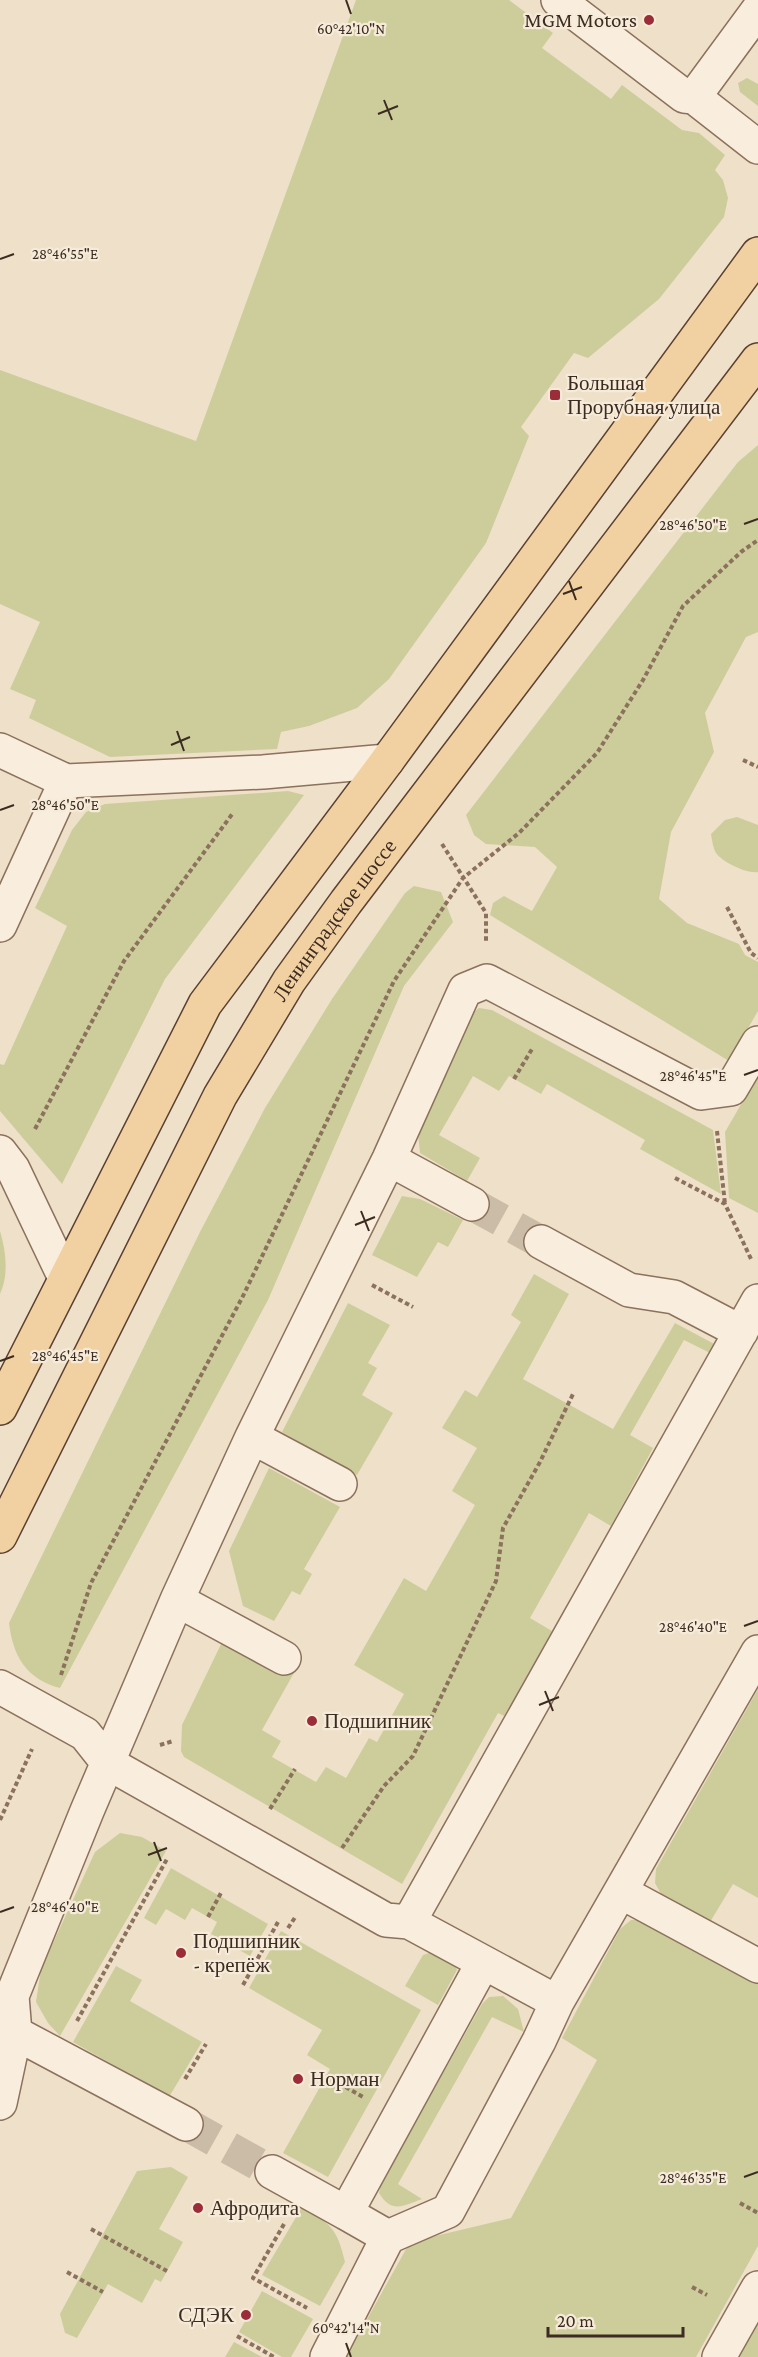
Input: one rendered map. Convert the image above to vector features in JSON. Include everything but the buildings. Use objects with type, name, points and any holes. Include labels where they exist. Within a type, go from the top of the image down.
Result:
[{"type":"main road","points":[[0,1408],[205,1004],[387,761],[758,255]]},
{"type":"main road","name":"Ленинградское шоссе","points":[[0,1536],[220,1096],[289,981],[353,892],[758,360]]},
{"type":"lane","points":[[558,0],[684,96],[694,97],[758,147]]},
{"type":"lane","points":[[694,97],[758,10]]},
{"type":"lane","points":[[0,750],[66,781],[263,772],[387,761]]},
{"type":"lane","points":[[1,922],[66,781]]},
{"type":"lane","points":[[0,2103],[15,2033],[12,1996],[108,1763],[177,1600],[252,1437],[389,1159],[465,990],[487,981],[700,1093],[731,1089],[758,1043]]},
{"type":"lane","points":[[389,1159],[472,1204]]},
{"type":"lane","points":[[7,1160],[65,1278]]},
{"type":"lane","points":[[541,1242],[629,1290],[674,1297],[741,1332]]},
{"type":"lane","points":[[409,1922],[758,1301]]},
{"type":"lane","points":[[252,1437],[340,1484]]},
{"type":"lane","points":[[177,1600],[284,1658]]},
{"type":"lane","points":[[327,2357],[388,2236],[448,2211],[539,2041],[557,2002],[758,1652]]},
{"type":"lane","points":[[0,1687],[85,1734],[108,1763],[318,1882],[386,1920],[409,1922],[557,2002]]},
{"type":"lane","points":[[621,1892],[758,1966]]},
{"type":"lane","points":[[346,2213],[483,1963]]},
{"type":"lane","points":[[15,2033],[186,2124]]},
{"type":"lane","points":[[272,2172],[388,2236]]},
{"type":"lane","points":[[719,2357],[758,2288]]},
{"type":"path","points":[[0,1820],[48,1713],[91,1583],[243,1296],[394,981],[463,878],[519,833],[597,753],[643,680],[683,606],[741,552],[758,540]]},
{"type":"path","points":[[743,760],[758,767]]},
{"type":"path","points":[[7,1160],[124,962],[263,772]]},
{"type":"path","points":[[438,838],[486,913],[487,981]]},
{"type":"path","points":[[727,907],[750,953],[758,958]]},
{"type":"path","points":[[716,1128],[725,1204],[753,1265]]},
{"type":"path","points":[[675,1178],[725,1204]]},
{"type":"path","points":[[365,1281],[413,1307]]},
{"type":"path","points":[[288,1928],[384,1786],[413,1756],[496,1581],[503,1528],[540,1462],[574,1392]]},
{"type":"path","points":[[268,1812],[295,1769]]},
{"type":"path","points":[[58,2055],[166,1859]]},
{"type":"path","points":[[208,1917],[222,1891]]},
{"type":"path","points":[[243,1985],[278,1923]]},
{"type":"path","points":[[326,2076],[366,2098]]},
{"type":"path","points":[[740,2203],[758,2212]]},
{"type":"path","points":[[287,2217],[253,2278],[311,2310]]},
{"type":"path","points":[[91,2229],[167,2271]]},
{"type":"path","points":[[67,2272],[103,2292]]},
{"type":"path","points":[[237,2336],[274,2357]]},
{"type":"green space","points":[[356,0],[509,0],[553,33],[542,48],[611,99],[622,85],[682,130],[699,133],[725,155],[715,170],[723,180],[728,198],[724,217],[659,299],[588,358],[574,353],[521,427],[529,436],[486,543],[389,679],[357,708],[309,726],[281,732],[277,749],[110,757],[29,718],[36,700],[10,689],[40,622],[0,604],[0,370],[196,441]]},
{"type":"green space","points":[[747,78],[758,84],[758,106],[740,92],[738,83]]},
{"type":"green space","points":[[758,445],[758,632],[746,637],[705,713],[714,752],[671,832],[659,899],[687,923],[739,944],[745,955],[758,962],[758,1011],[729,1061],[490,915],[493,903],[504,896],[532,911],[557,867],[535,847],[486,844],[474,835],[466,815],[738,462]]},
{"type":"green space","points":[[288,791],[304,795],[165,979],[62,1184],[0,1111],[0,1064],[4,1065],[67,926],[35,908],[72,830],[86,812],[105,804]]},
{"type":"green space","points":[[737,817],[758,825],[758,872],[741,869],[729,863],[714,849],[711,834],[725,820]]},
{"type":"green space","points":[[414,886],[441,892],[453,922],[404,986],[268,1300],[60,1688],[48,1684],[38,1679],[23,1664],[14,1646],[9,1623],[200,1232],[265,1108],[332,999],[405,893]]},
{"type":"green space","points":[[479,1008],[492,1010],[713,1130],[721,1194],[640,1149],[645,1140],[547,1084],[541,1094],[509,1076],[499,1091],[473,1076],[439,1135],[480,1158],[467,1181],[420,1153],[418,1134],[467,1017]]},
{"type":"green space","points":[[758,1075],[758,1213],[729,1198],[725,1132]]},
{"type":"green space","points":[[402,1196],[420,1199],[463,1220],[448,1247],[438,1242],[417,1277],[372,1255]]},
{"type":"green space","points":[[0,1231],[6,1263],[5,1279],[0,1294]]},
{"type":"green space","points":[[534,1274],[569,1294],[523,1379],[613,1429],[675,1323],[718,1346],[714,1355],[684,1340],[630,1435],[653,1448],[611,1526],[589,1513],[530,1618],[552,1631],[504,1716],[498,1713],[402,1884],[184,1757],[181,1751],[182,1725],[224,1638],[240,1641],[295,1671],[262,1730],[281,1741],[272,1757],[316,1782],[326,1767],[346,1778],[369,1738],[377,1742],[404,1694],[354,1665],[404,1578],[426,1591],[475,1505],[452,1491],[477,1448],[442,1428],[465,1390],[477,1397],[521,1322],[511,1315]]},
{"type":"green space","points":[[348,1303],[390,1325],[368,1363],[377,1368],[362,1395],[393,1413],[357,1475],[282,1432]]},
{"type":"green space","points":[[269,1468],[340,1507],[304,1569],[312,1574],[300,1595],[292,1591],[274,1621],[243,1606],[229,1551]]},
{"type":"green space","points":[[758,1689],[758,1898],[733,1884],[710,1922],[661,1894],[655,1883],[656,1869]]},
{"type":"green space","points":[[120,1833],[142,1837],[166,1851],[60,2036],[48,2023],[36,2002],[41,1969],[95,1852]]},
{"type":"green space","points":[[171,1868],[268,1924],[250,1956],[211,1934],[217,1922],[192,1908],[185,1920],[166,1909],[156,1925],[144,1918]]},
{"type":"green space","points":[[631,1920],[650,1920],[758,1982],[758,2246],[696,2357],[346,2357],[410,2242],[511,2218],[597,2060],[562,2038],[620,1929]]},
{"type":"green space","points":[[281,1931],[421,2010],[328,2177],[283,2153],[330,2069],[307,2055],[322,2030],[249,1988]]},
{"type":"green space","points":[[435,1951],[453,1961],[457,1970],[438,2005],[405,1986],[423,1955]]},
{"type":"green space","points":[[116,1966],[142,1980],[130,2001],[202,2042],[169,2097],[73,2042]]},
{"type":"green space","points":[[503,1996],[518,2009],[524,2032],[492,2017],[398,2184],[422,2199],[398,2206],[389,2204],[379,2193],[381,2184],[482,2004],[489,1997]]},
{"type":"green space","points":[[171,2167],[188,2177],[159,2229],[183,2242],[161,2282],[155,2279],[142,2303],[108,2284],[77,2338],[65,2333],[60,2314],[137,2171]]},
{"type":"green space","points":[[302,2207],[320,2218],[336,2234],[345,2262],[320,2306],[262,2275]]},
{"type":"green space","points":[[262,2291],[313,2319],[291,2357],[282,2357],[239,2332]]},
{"type":"green space","points":[[758,2311],[758,2357],[732,2357]]},
{"type":"green space","points":[[234,2342],[262,2357],[225,2357]]},
{"type":"tunnel","points":[[472,1204],[541,1242]]},
{"type":"tunnel","points":[[186,2124],[272,2172]]},
{"type":"place","name":"MGM Motors","points":[[649,20]]},
{"type":"place","name":"Большая Прорубная улица","points":[[555,395]]},
{"type":"place","name":"Подшипник","points":[[312,1721]]},
{"type":"place","name":"Подшипник - крепёж","points":[[181,1953]]},
{"type":"place","name":"Норман","points":[[298,2079]]},
{"type":"place","name":"Афродита","points":[[198,2208]]},
{"type":"place","name":"СДЭК","points":[[246,2315]]}]
